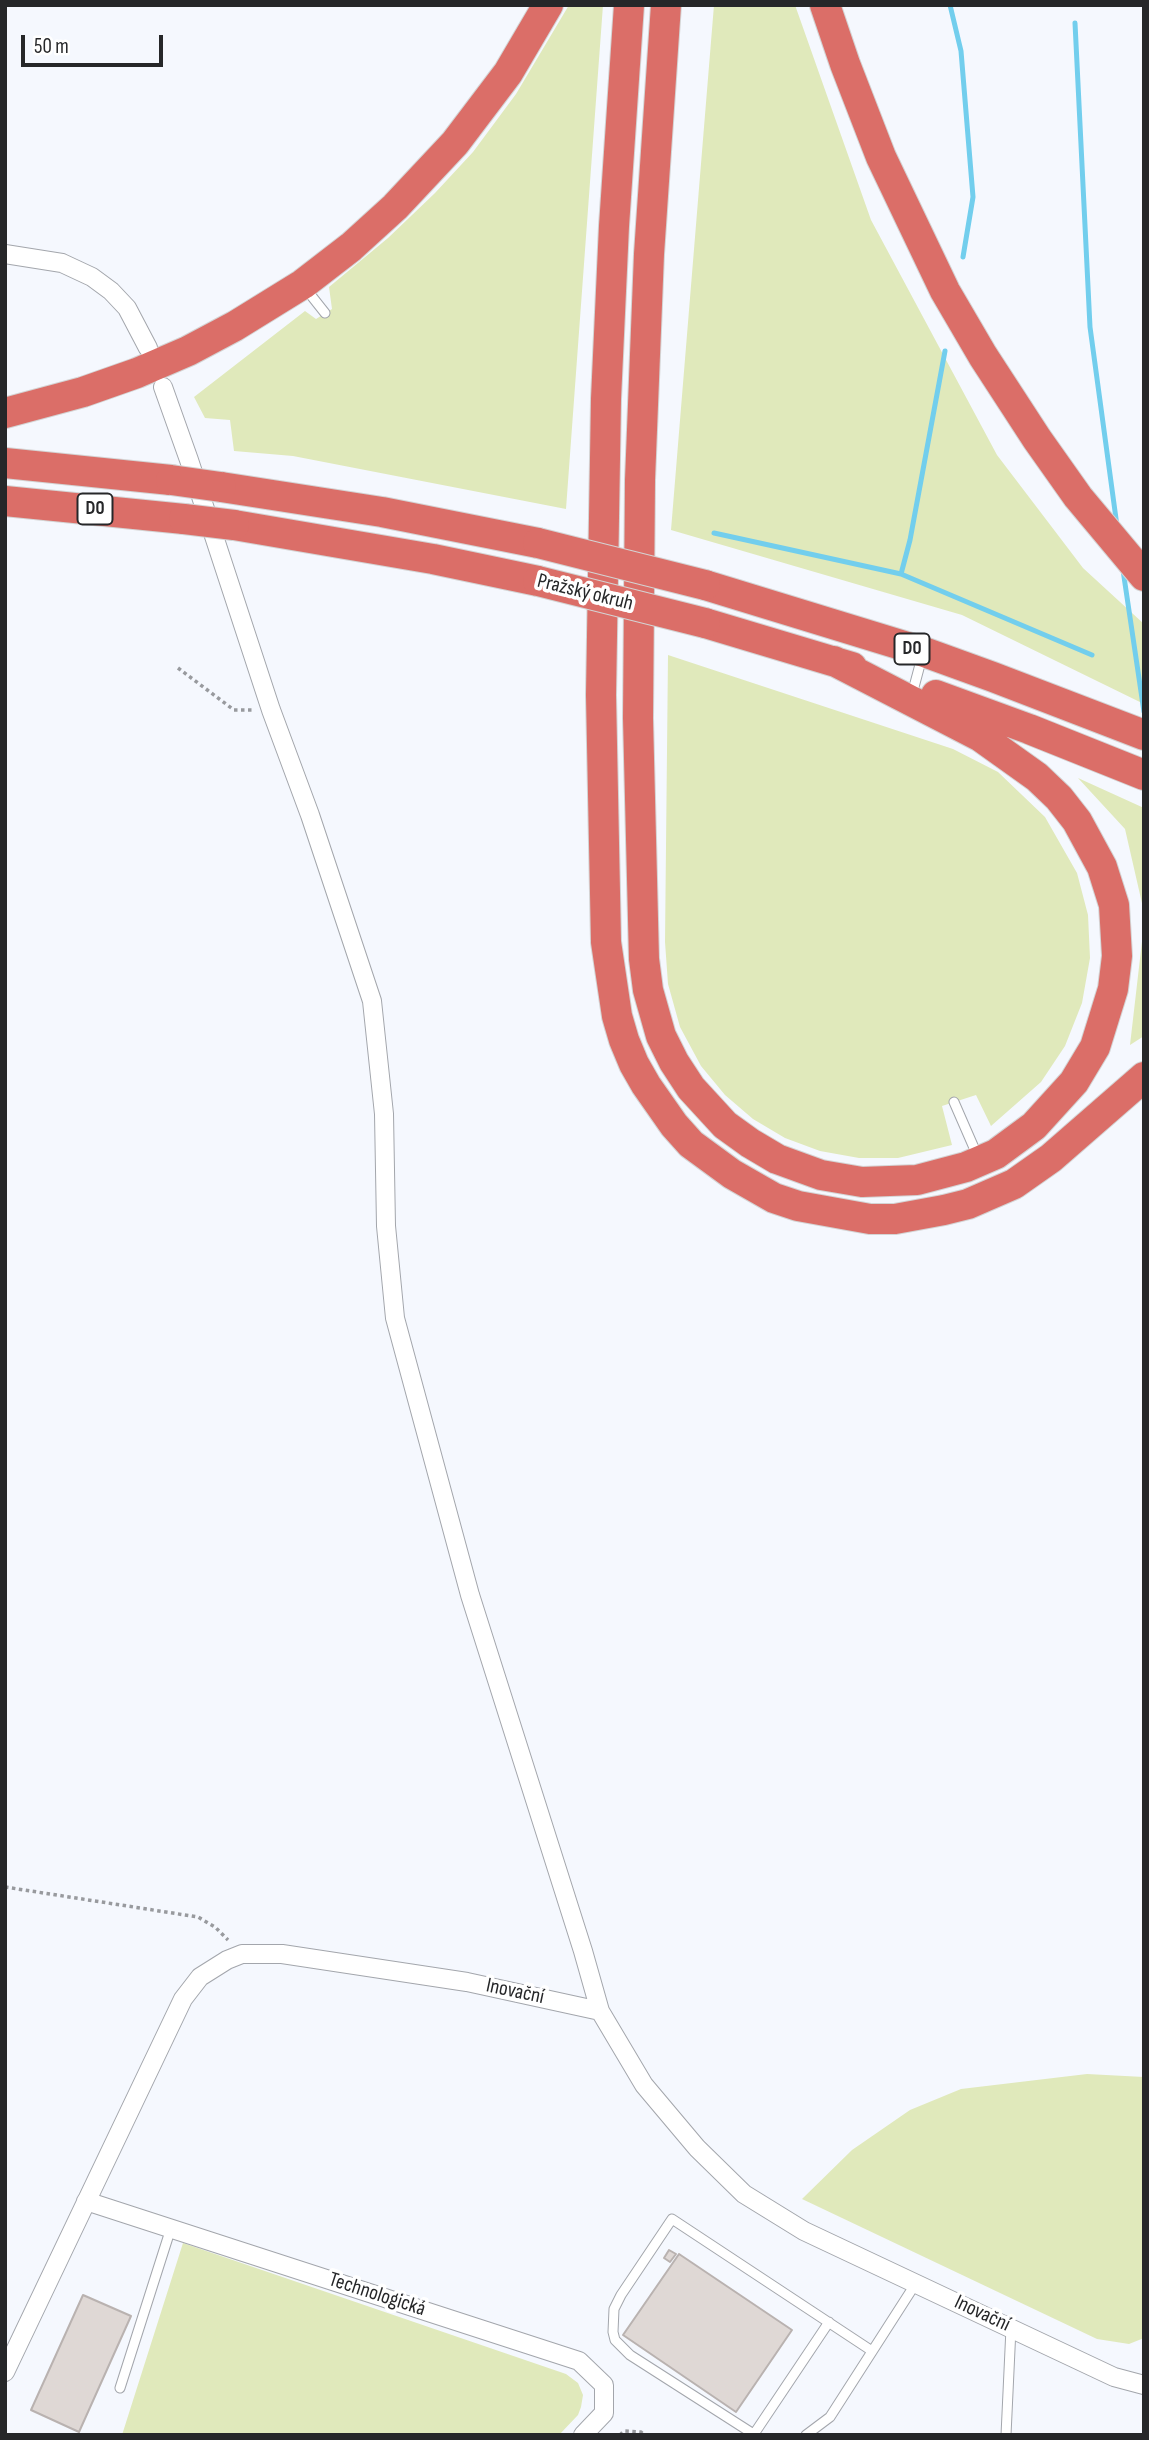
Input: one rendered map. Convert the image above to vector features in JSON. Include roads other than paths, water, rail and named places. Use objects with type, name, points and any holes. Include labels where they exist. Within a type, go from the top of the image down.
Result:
[{"type":"highway","points":[[5,413],[83,392],[137,373],[188,351],[303,285],[395,207],[446,153],[508,73],[548,5]]},
{"type":"highway","points":[[629,5],[606,387],[601,695],[606,942],[617,1016],[634,1064],[674,1125],[691,1144],[732,1174],[774,1198],[798,1206],[870,1219],[895,1219],[944,1210],[968,1204],[1014,1184],[1051,1158],[1144,1077]]},
{"type":"highway","points":[[666,5],[648,266],[639,519],[638,718],[642,915],[644,959],[652,1007],[667,1049],[700,1100],[736,1133],[777,1159],[821,1175],[862,1182],[917,1180],[980,1161],[1015,1141],[1054,1107],[1074,1082],[1095,1047],[1108,1010],[1115,975],[1116,923],[1110,892],[1096,854],[1077,821],[1059,798],[1031,772],[981,737],[834,661]]},
{"type":"highway","points":[[825,5],[871,134],[934,269],[1002,387],[1079,496],[1140,571]]},
{"type":"highway","name":"Pražský okruh","points":[[5,463],[221,487],[357,508],[538,543],[705,585],[924,652],[1144,736]]},
{"type":"highway","name":"Pražský okruh","points":[[5,500],[234,525],[433,559],[538,581],[705,623],[834,661],[1029,729],[1133,771]]},
{"type":"street","points":[[5,254],[62,263],[92,277],[111,291],[127,308],[148,348]]},
{"type":"street","points":[[163,387],[372,1001],[384,1114],[386,1226],[395,1318],[470,1595],[600,2011]]},
{"type":"street","name":"Inovační","points":[[5,2371],[183,1999],[200,1977],[242,1954],[282,1954],[454,1980],[600,2011],[644,2085],[697,2148],[744,2194],[804,2231],[1114,2377],[1144,2385]]},
{"type":"street","name":"Technologická","points":[[86,2201],[579,2361],[604,2385],[604,2413],[583,2435]]},
{"type":"lane","points":[[303,285],[325,313]]},
{"type":"lane","points":[[914,687],[924,652]]},
{"type":"lane","points":[[954,1102],[980,1161]]},
{"type":"lane","points":[[829,2322],[755,2434],[622,2349],[615,2340],[612,2323],[614,2309],[621,2295],[672,2219],[829,2322],[872,2351]]},
{"type":"lane","points":[[120,2388],[171,2228]]},
{"type":"lane","points":[[806,2435],[831,2417],[916,2283]]},
{"type":"lane","points":[[1006,2435],[1011,2328]]},
{"type":"waterway","points":[[950,5],[961,51],[973,197],[963,257]]},
{"type":"waterway","points":[[1075,23],[1090,327],[1117,526]]},
{"type":"waterway","points":[[901,574],[910,540],[945,351]]},
{"type":"waterway","points":[[714,533],[901,574],[1092,655]]},
{"type":"waterway","points":[[1123,570],[1144,712]]}]
